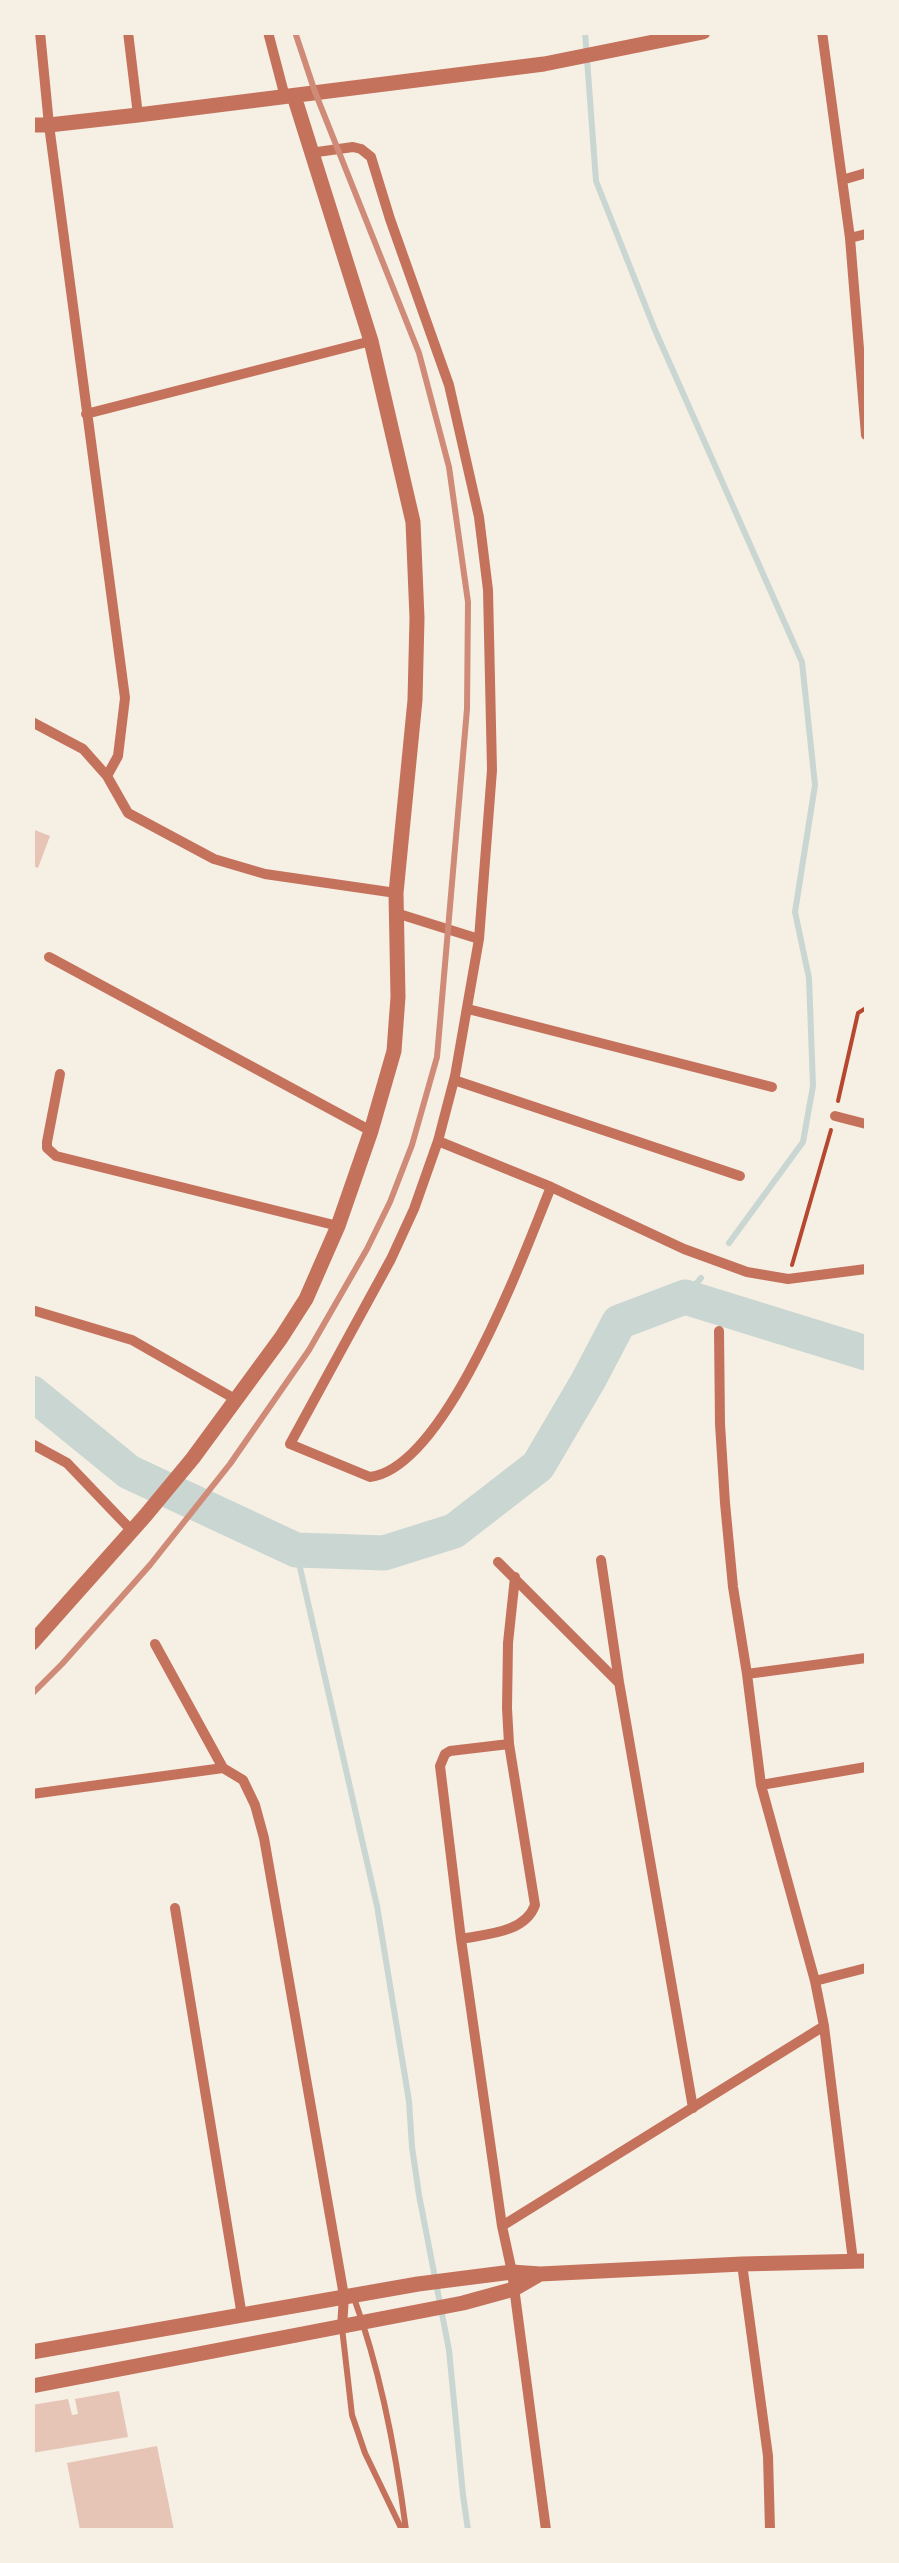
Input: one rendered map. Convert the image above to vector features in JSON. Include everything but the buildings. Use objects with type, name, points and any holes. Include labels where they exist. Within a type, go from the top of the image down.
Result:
[{"type":"street","points":[[40,32],[41,125],[125,698],[118,756],[107,776]]},
{"type":"street","points":[[128,32],[138,115]]},
{"type":"street","points":[[32,1643],[193,1458],[306,1298],[338,1226],[394,1052],[398,998],[396,893],[415,700],[413,522],[371,340],[268,32]]},
{"type":"street","points":[[41,125],[544,64],[703,32]]},
{"type":"street","points":[[822,32],[850,238],[866,435]]},
{"type":"street","points":[[310,154],[354,148],[371,157],[449,384],[476,500],[488,590],[492,770],[479,939],[454,1080],[438,1140],[392,1260],[290,1444],[370,1477],[383,1474],[408,1458],[436,1425],[478,1358],[552,1187]]},
{"type":"street","points":[[842,180],[866,173]]},
{"type":"street","points":[[850,238],[866,234]]},
{"type":"street","points":[[854,287],[866,283]]},
{"type":"street","points":[[86,414],[371,340]]},
{"type":"street","points":[[32,722],[83,750],[107,776],[128,813],[214,859],[265,874],[396,893]]},
{"type":"street","points":[[396,914],[479,939]]},
{"type":"street","points":[[49,957],[371,1130]]},
{"type":"street","points":[[468,1010],[772,1086]]},
{"type":"street","points":[[60,1074],[47,1142],[56,1156],[338,1226]]},
{"type":"street","points":[[454,1080],[740,1176]]},
{"type":"street","points":[[834,1116],[866,1124]]},
{"type":"street","points":[[438,1140],[552,1187],[684,1250],[747,1272],[788,1279],[866,1269]]},
{"type":"street","points":[[32,1310],[132,1340],[235,1398]]},
{"type":"street","points":[[32,2352],[348,2295],[512,2272],[860,2261],[816,1981],[762,1785],[725,1504],[719,1331]]},
{"type":"street","points":[[32,1444],[67,1463],[132,1531]]},
{"type":"street","points":[[602,1560],[619,1682],[693,2108]]},
{"type":"street","points":[[498,1562],[619,1682]]},
{"type":"street","points":[[461,1939],[512,1928],[532,1914],[535,1905],[507,1708],[515,1577]]},
{"type":"street","points":[[155,1644],[223,1768],[243,1780],[264,1838],[348,2295],[342,2327]]},
{"type":"street","points":[[748,1674],[866,1658]]},
{"type":"street","points":[[510,1744],[458,1749],[445,1754],[440,1766],[546,2530]]},
{"type":"street","points":[[762,1785],[866,1767]]},
{"type":"street","points":[[32,1794],[223,1768]]},
{"type":"street","points":[[175,1908],[242,2316]]},
{"type":"street","points":[[816,1981],[866,1968]]},
{"type":"street","points":[[502,2226],[824,2026]]},
{"type":"street","points":[[742,2264],[768,2456],[770,2530]]},
{"type":"street","points":[[32,2386],[463,2302],[514,2289],[540,2274]]},
{"type":"lane","points":[[348,2295],[363,2323],[392,2443],[404,2530]]},
{"type":"lane","points":[[342,2327],[352,2415],[404,2530]]},
{"type":"path","points":[[788,1279],[858,1014],[866,1008]]},
{"type":"waterway","points":[[585,32],[596,181],[655,330],[802,662],[815,785],[795,912],[809,978],[813,1086],[803,1142],[729,1243]]},
{"type":"waterway","points":[[685,1297],[701,1278]]},
{"type":"waterway","points":[[32,1393],[129,1472],[296,1550],[384,1553],[454,1531],[538,1466],[619,1322],[685,1297],[866,1353]]},
{"type":"waterway","points":[[296,1550],[377,1906],[409,2101],[419,2195],[449,2350],[468,2530]]},
{"type":"railway","points":[[32,1694],[150,1565],[230,1464],[309,1350],[390,1202],[412,1145],[437,1057],[467,709],[468,602],[449,467],[419,353],[295,32]]}]
